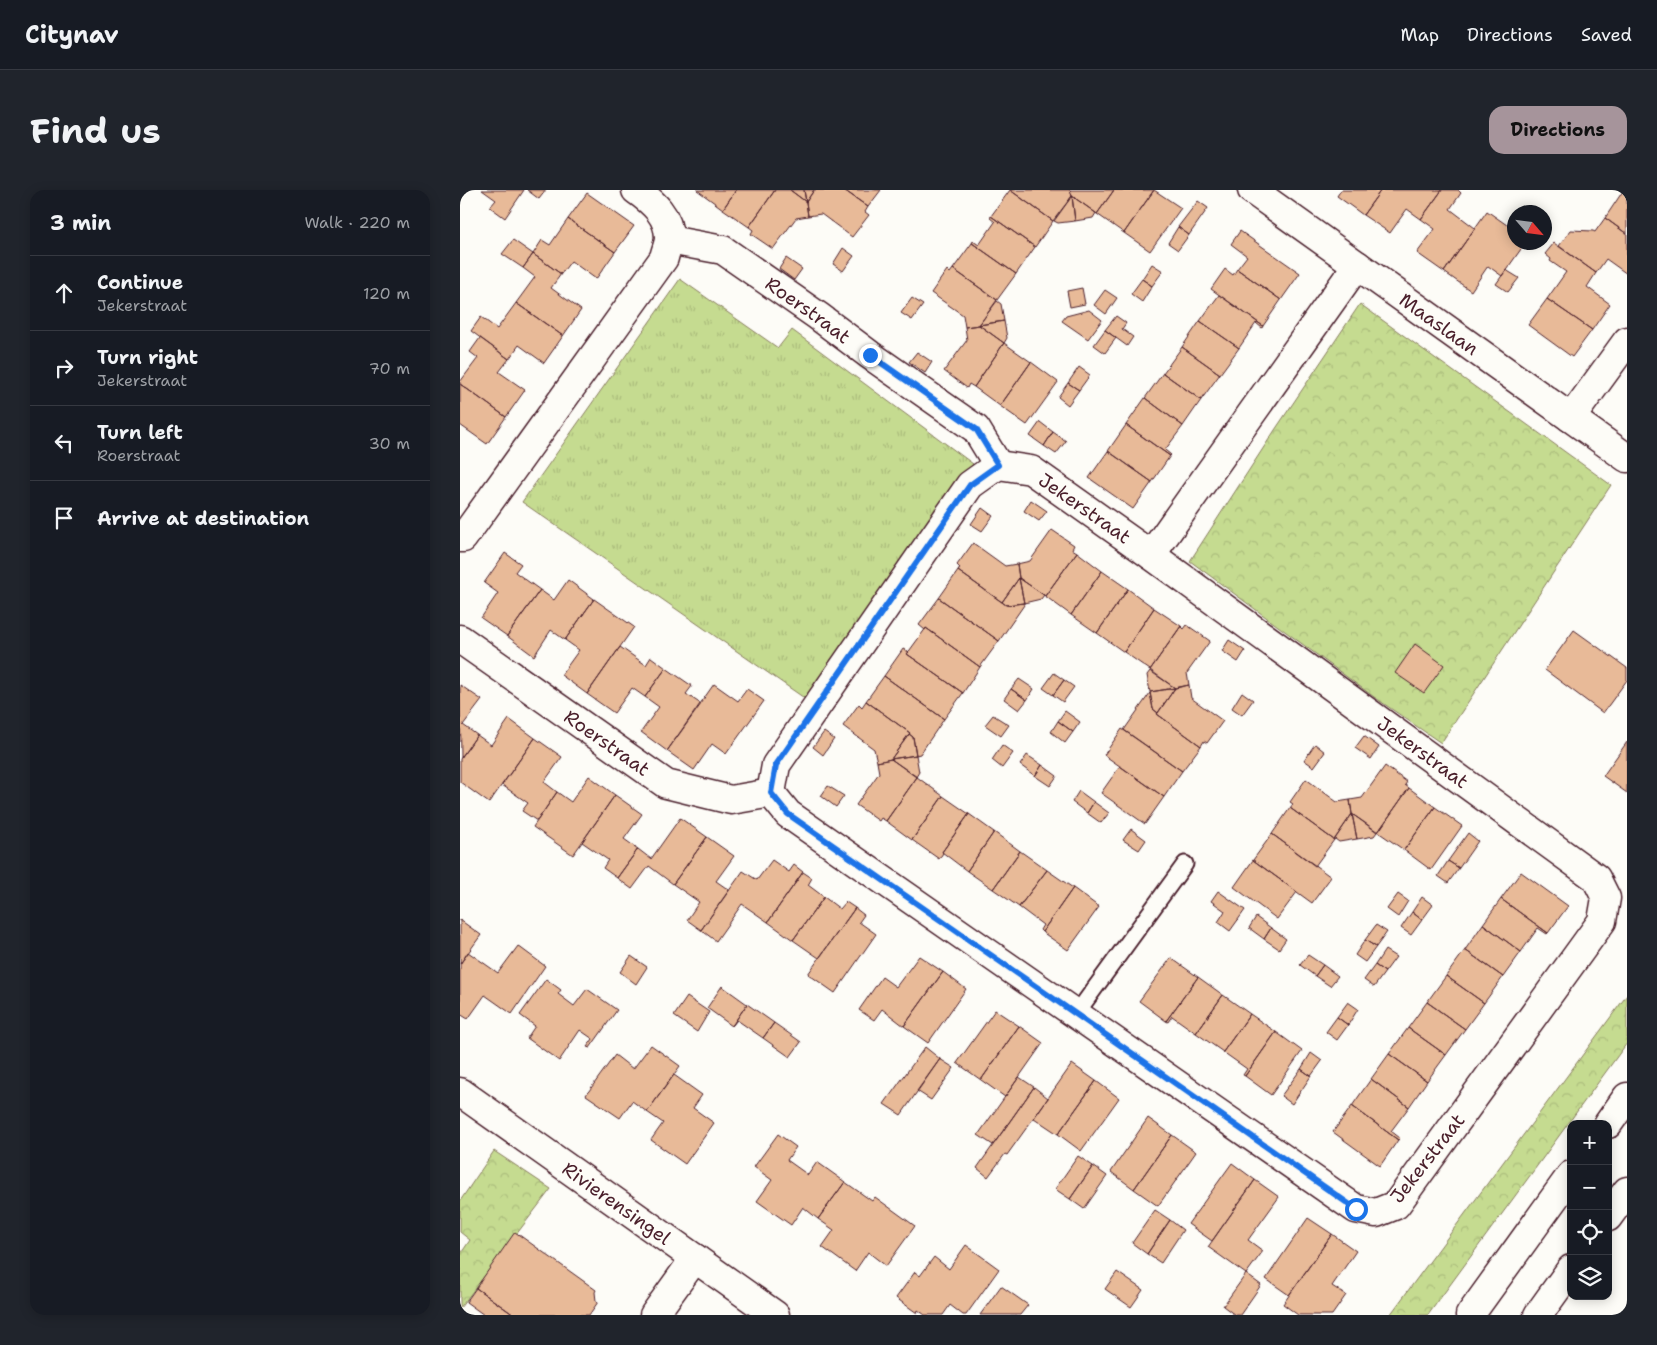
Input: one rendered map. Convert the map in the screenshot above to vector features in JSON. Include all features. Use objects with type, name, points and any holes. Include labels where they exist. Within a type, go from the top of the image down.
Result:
[{"type":"street","points":[[460,538],[462,538],[664,258],[669,240],[666,220],[652,201],[636,190]]},
{"type":"street","name":"Maaslaan","points":[[1252,190],[1627,458]]},
{"type":"street","name":"Roerstraat","points":[[669,240],[723,250],[976,429],[998,465]]},
{"type":"street","name":"Jekerstraat","points":[[1151,555],[1357,265]]},
{"type":"street","points":[[1571,418],[1627,341]]},
{"type":"street","points":[[771,793],[776,765],[809,717],[970,485],[998,465]]},
{"type":"street","name":"Jekerstraat","points":[[771,793],[788,814],[1356,1209],[1376,1213],[1396,1205],[1602,921],[1606,898],[1596,878],[1031,470],[998,465]]},
{"type":"street","name":"Roerstraat","points":[[460,639],[666,784],[731,800],[771,793]]},
{"type":"street","name":"Rivierensingel","points":[[460,1092],[775,1315]]},
{"type":"street","points":[[1611,1120],[1627,1097]]},
{"type":"street","points":[[1470,1315],[1567,1181]]},
{"type":"street","points":[[1612,1211],[1627,1190]]},
{"type":"street","points":[[654,1315],[695,1258]]},
{"type":"street","points":[[1538,1315],[1567,1275]]},
{"type":"lane","points":[[1076,1014],[1185,864]]},
{"type":"green space","points":[[680,279],[778,348],[792,330],[973,464],[810,702],[522,502]]},
{"type":"green space","points":[[1360,304],[1611,485],[1441,743],[1374,697],[1190,561]]},
{"type":"green space","points":[[1627,995],[1627,1043],[1571,1120],[1567,1120],[1567,1125],[1428,1315],[1390,1315]]},
{"type":"green space","points":[[494,1151],[551,1189],[460,1308],[460,1255],[470,1240],[460,1232],[460,1201]]},
{"type":"building","points":[[482,190],[524,190],[505,218],[490,207],[496,200]]},
{"type":"building","points":[[527,190],[546,190],[539,199]]},
{"type":"building","points":[[697,190],[736,190],[723,209]]},
{"type":"building","points":[[736,190],[775,190],[749,227],[723,209]]},
{"type":"building","points":[[775,190],[790,190],[806,202],[808,216],[796,218],[773,249],[751,234],[753,230],[749,227]]},
{"type":"building","points":[[790,190],[804,190],[806,202]]},
{"type":"building","points":[[804,190],[814,190],[806,202]]},
{"type":"building","points":[[814,190],[844,190],[868,207],[865,212],[869,215],[852,237],[821,214],[808,216],[806,202]]},
{"type":"building","points":[[844,190],[881,190],[868,207]]},
{"type":"building","points":[[1010,190],[1070,190],[1072,196],[1053,221]]},
{"type":"building","points":[[1010,190],[1053,221],[1035,247],[991,216]]},
{"type":"building","points":[[1070,190],[1114,190],[1097,214],[1072,196]]},
{"type":"building","points":[[1114,190],[1154,190],[1124,233],[1097,214]]},
{"type":"building","points":[[1154,190],[1181,208],[1150,251],[1124,233]]},
{"type":"building","points":[[1341,190],[1381,190],[1363,215],[1337,196]]},
{"type":"building","points":[[1381,190],[1442,190],[1421,219],[1407,209],[1390,233],[1363,215]]},
{"type":"building","points":[[1442,190],[1458,190],[1461,193],[1450,209],[1475,228],[1444,272],[1417,253],[1435,229],[1421,219]]},
{"type":"building","points":[[1623,191],[1627,194],[1627,234],[1605,218]]},
{"type":"building","points":[[587,193],[634,226],[615,252],[568,219]]},
{"type":"building","points":[[1072,196],[1096,213],[1093,218],[1075,221]]},
{"type":"building","points":[[1072,196],[1075,221],[1058,223],[1054,221]]},
{"type":"building","points":[[1198,201],[1208,208],[1189,235],[1178,227]]},
{"type":"building","points":[[1487,211],[1507,225],[1507,250],[1520,250],[1502,276],[1488,266],[1471,291],[1444,272]]},
{"type":"building","points":[[991,216],[1035,247],[1016,274],[972,243],[973,241],[979,245],[995,222],[990,218]]},
{"type":"building","points":[[1605,218],[1627,234],[1627,274],[1606,259],[1596,273],[1559,246],[1571,230],[1595,232]]},
{"type":"building","points":[[568,219],[615,252],[596,279],[571,261],[561,274],[533,254],[542,240],[550,245]]},
{"type":"building","points":[[1178,227],[1189,235],[1178,250],[1168,243]]},
{"type":"building","points":[[1240,231],[1300,273],[1281,300],[1237,269],[1247,256],[1231,244]]},
{"type":"building","points":[[513,240],[533,254],[523,268],[502,254]]},
{"type":"building","points":[[972,243],[1016,274],[997,300],[953,269]]},
{"type":"building","points":[[1554,243],[1596,273],[1587,287],[1610,304],[1592,330],[1547,299],[1566,272],[1550,261],[1551,259],[1545,254],[1548,250],[1552,250]]},
{"type":"building","points":[[843,248],[854,256],[843,271],[833,264]]},
{"type":"building","points":[[533,254],[561,274],[551,288],[581,310],[563,336],[516,303],[535,277],[523,268]]},
{"type":"building","points":[[786,258],[802,269],[794,280],[779,269]]},
{"type":"building","points":[[1152,264],[1163,271],[1152,286],[1142,279]]},
{"type":"building","points":[[953,269],[997,300],[979,325],[965,327],[963,315],[931,293],[947,270],[950,273]]},
{"type":"building","points":[[1225,269],[1233,275],[1237,269],[1281,300],[1263,326],[1211,289]]},
{"type":"building","points":[[1506,270],[1519,278],[1508,292],[1496,284]]},
{"type":"building","points":[[1142,279],[1152,286],[1142,302],[1131,294]]},
{"type":"building","points":[[1082,288],[1085,304],[1070,307],[1067,291]]},
{"type":"building","points":[[1105,290],[1117,298],[1106,314],[1094,305]]},
{"type":"building","points":[[1219,295],[1263,326],[1262,328],[1256,323],[1239,348],[1200,321]]},
{"type":"building","points":[[912,298],[923,305],[912,320],[901,313]]},
{"type":"building","points":[[1547,299],[1592,330],[1572,357],[1528,325]]},
{"type":"building","points":[[997,301],[1001,304],[1004,321],[979,325]]},
{"type":"building","points":[[516,303],[563,336],[544,363],[519,345],[509,359],[471,331],[481,317],[497,329]]},
{"type":"building","points":[[1089,310],[1102,320],[1088,339],[1062,321],[1066,316]]},
{"type":"building","points":[[1116,316],[1126,323],[1122,329],[1133,337],[1127,346],[1105,330]]},
{"type":"building","points":[[1004,321],[1007,338],[1004,343],[979,325]]},
{"type":"building","points":[[1200,321],[1239,348],[1220,374],[1182,347]]},
{"type":"building","points":[[979,325],[1004,343],[974,387],[969,384],[967,388],[944,371],[967,340],[965,327]]},
{"type":"building","points":[[1105,330],[1116,338],[1105,353],[1094,345]]},
{"type":"building","points":[[480,338],[509,359],[499,372],[525,390],[506,417],[460,384],[478,358],[470,352]]},
{"type":"building","points":[[1004,343],[1031,362],[1000,406],[974,387]]},
{"type":"building","points":[[1182,347],[1220,374],[1201,400],[1163,373]]},
{"type":"building","points":[[917,352],[932,362],[925,373],[909,362]]},
{"type":"building","points":[[1031,362],[1058,382],[1027,425],[1000,406]]},
{"type":"building","points":[[1079,367],[1090,375],[1079,390],[1068,383]]},
{"type":"building","points":[[1163,373],[1201,400],[1183,426],[1145,398]]},
{"type":"building","points":[[1068,383],[1079,390],[1068,405],[1058,397]]},
{"type":"building","points":[[460,384],[506,417],[487,444],[460,425]]},
{"type":"building","points":[[1145,398],[1183,426],[1165,450],[1170,456],[1126,425]]},
{"type":"building","points":[[1040,422],[1053,432],[1044,446],[1030,436]]},
{"type":"building","points":[[1126,425],[1170,456],[1152,482],[1108,451]]},
{"type":"building","points":[[1053,432],[1066,441],[1056,454],[1044,446]]},
{"type":"building","points":[[1108,451],[1152,482],[1133,509],[1089,478]]},
{"type":"building","points":[[1031,500],[1047,511],[1039,521],[1024,511]]},
{"type":"building","points":[[982,508],[993,516],[982,531],[971,524]]},
{"type":"building","points":[[1052,530],[1074,545],[1072,549],[1077,552],[1045,596],[1019,578],[1017,564],[1030,561]]},
{"type":"building","points":[[973,543],[1005,566],[1017,564],[1019,578],[1002,602],[958,571],[960,568],[957,565]]},
{"type":"building","points":[[1077,552],[1102,571],[1071,615],[1045,596]]},
{"type":"building","points":[[505,553],[521,564],[515,572],[540,590],[507,636],[481,618],[498,593],[484,583]]},
{"type":"building","points":[[958,571],[1006,605],[1024,603],[999,641],[939,598]]},
{"type":"building","points":[[1102,571],[1128,589],[1097,633],[1071,615]]},
{"type":"building","points":[[1019,578],[1024,603],[1006,605],[1002,602]]},
{"type":"building","points":[[1019,578],[1044,595],[1041,599],[1024,603]]},
{"type":"building","points":[[568,580],[594,599],[565,640],[551,630],[534,656],[507,636],[540,590],[554,600]]},
{"type":"building","points":[[1128,589],[1154,608],[1124,652],[1097,633]]},
{"type":"building","points":[[939,598],[999,641],[980,667],[919,625]]},
{"type":"building","points":[[594,599],[634,627],[587,694],[561,675],[579,650],[565,640]]},
{"type":"building","points":[[1154,608],[1181,626],[1150,670],[1124,652]]},
{"type":"building","points":[[1187,625],[1210,641],[1187,673],[1189,685],[1175,688],[1150,670],[1181,626],[1184,629]]},
{"type":"building","points":[[926,628],[980,667],[963,693],[907,654]]},
{"type":"building","points":[[1574,630],[1627,668],[1627,680],[1603,713],[1545,670]]},
{"type":"building","points":[[1229,640],[1245,651],[1238,662],[1222,651]]},
{"type":"building","points":[[1415,644],[1444,665],[1424,693],[1395,673]]},
{"type":"building","points":[[620,647],[646,665],[651,657],[666,668],[645,697],[632,688],[614,713],[587,694]]},
{"type":"building","points":[[903,649],[909,652],[907,654],[963,693],[944,719],[884,676]]},
{"type":"building","points":[[666,668],[692,686],[686,694],[701,704],[667,751],[641,732],[659,707],[645,697]]},
{"type":"building","points":[[1150,671],[1175,688],[1150,692],[1147,675]]},
{"type":"building","points":[[1054,673],[1064,680],[1053,695],[1043,688]]},
{"type":"building","points":[[884,676],[944,719],[920,754],[916,755],[913,737],[910,733],[866,701]]},
{"type":"building","points":[[1019,679],[1034,689],[1027,700],[1011,689]]},
{"type":"building","points":[[1064,680],[1074,687],[1063,702],[1053,695]]},
{"type":"building","points":[[714,684],[738,701],[747,689],[764,701],[726,754],[712,744],[694,770],[667,751]]},
{"type":"building","points":[[460,685],[482,700],[463,725],[477,735],[461,758]]},
{"type":"building","points":[[1189,685],[1191,698],[1223,721],[1207,743],[1204,741],[1201,746],[1157,714],[1175,688]]},
{"type":"building","points":[[1175,688],[1158,713],[1153,709],[1150,692]]},
{"type":"building","points":[[1011,689],[1027,700],[1019,710],[1004,699]]},
{"type":"building","points":[[1242,692],[1253,700],[1242,715],[1232,708]]},
{"type":"building","points":[[1150,693],[1153,709],[1157,714],[1201,746],[1182,771],[1124,730]]},
{"type":"building","points":[[866,701],[910,733],[891,759],[877,762],[874,749],[843,726],[859,704],[862,707]]},
{"type":"building","points":[[1065,711],[1080,722],[1073,732],[1058,721]]},
{"type":"building","points":[[993,715],[1009,725],[1001,736],[985,725]]},
{"type":"building","points":[[509,719],[535,738],[489,803],[460,782],[460,759],[477,735],[491,745]]},
{"type":"building","points":[[1058,721],[1073,732],[1065,743],[1051,732]]},
{"type":"building","points":[[1122,729],[1182,771],[1164,797],[1104,755]]},
{"type":"building","points":[[824,732],[834,739],[823,755],[813,747]]},
{"type":"building","points":[[909,734],[913,737],[916,755],[891,759]]},
{"type":"building","points":[[1364,736],[1379,747],[1371,759],[1355,748]]},
{"type":"building","points":[[535,738],[562,757],[544,782],[557,792],[537,821],[522,811],[528,803],[502,785]]},
{"type":"building","points":[[1627,742],[1627,793],[1603,776]]},
{"type":"building","points":[[1315,744],[1325,752],[1314,767],[1304,760]]},
{"type":"building","points":[[1002,745],[1013,753],[1002,768],[992,760]]},
{"type":"building","points":[[916,755],[919,772],[916,777],[891,759]]},
{"type":"building","points":[[1027,755],[1042,765],[1035,776],[1020,765]]},
{"type":"building","points":[[891,759],[917,777],[886,821],[881,818],[879,821],[856,805],[879,773],[877,762]]},
{"type":"building","points":[[1042,765],[1057,776],[1050,786],[1035,776]]},
{"type":"building","points":[[1120,766],[1164,797],[1145,824],[1101,793]]},
{"type":"building","points":[[1385,766],[1407,782],[1405,785],[1409,788],[1378,832],[1352,814],[1350,800],[1362,798]]},
{"type":"building","points":[[589,776],[615,795],[573,855],[533,827],[557,792],[571,802]]},
{"type":"building","points":[[917,777],[943,796],[912,840],[886,821]]},
{"type":"building","points":[[1306,779],[1337,802],[1350,800],[1352,814],[1334,840],[1290,808],[1293,804],[1290,802]]},
{"type":"building","points":[[828,786],[844,796],[836,807],[821,796]]},
{"type":"building","points":[[1409,788],[1435,807],[1404,850],[1378,832]]},
{"type":"building","points":[[1079,791],[1094,802],[1087,813],[1072,802]]},
{"type":"building","points":[[615,795],[642,814],[624,839],[638,849],[617,878],[603,868],[608,860],[582,842]]},
{"type":"building","points":[[943,796],[969,814],[939,859],[912,840]]},
{"type":"building","points":[[1094,802],[1109,813],[1101,823],[1087,813]]},
{"type":"building","points":[[1435,807],[1462,826],[1431,870],[1404,850]]},
{"type":"building","points":[[1290,808],[1334,840],[1315,866],[1272,834]]},
{"type":"building","points":[[969,814],[994,832],[967,871],[942,852]]},
{"type":"building","points":[[1352,814],[1357,839],[1339,842],[1335,839]]},
{"type":"building","points":[[1352,814],[1377,832],[1374,836],[1357,839]]},
{"type":"building","points":[[680,818],[707,837],[673,884],[649,866],[632,889],[617,878],[638,849],[651,859]]},
{"type":"building","points":[[1131,829],[1146,840],[1139,850],[1123,840]]},
{"type":"building","points":[[994,832],[1020,851],[993,889],[967,871]]},
{"type":"building","points":[[1468,833],[1478,841],[1459,868],[1448,861]]},
{"type":"building","points":[[1272,834],[1331,877],[1312,903],[1253,860]]},
{"type":"building","points":[[707,837],[734,856],[716,881],[729,890],[701,930],[687,920],[699,902],[673,884]]},
{"type":"building","points":[[1020,851],[1047,870],[1019,907],[993,889]]},
{"type":"building","points":[[772,860],[789,872],[794,865],[803,872],[768,922],[742,904],[716,941],[701,930],[743,871],[757,880]]},
{"type":"building","points":[[1253,860],[1297,892],[1277,919],[1234,887]]},
{"type":"building","points":[[1448,861],[1459,868],[1448,883],[1438,876]]},
{"type":"building","points":[[1047,870],[1073,888],[1042,932],[1040,930],[1043,925],[1019,907]]},
{"type":"building","points":[[803,872],[812,878],[808,885],[824,897],[793,940],[768,922]]},
{"type":"building","points":[[1521,872],[1568,906],[1548,933],[1501,899]]},
{"type":"building","points":[[1073,888],[1099,907],[1068,950],[1042,932]]},
{"type":"building","points":[[1218,891],[1245,910],[1230,931],[1218,922],[1225,911],[1211,901]]},
{"type":"building","points":[[1398,894],[1408,901],[1398,917],[1387,909]]},
{"type":"building","points":[[824,897],[840,909],[846,902],[855,908],[819,958],[793,940]]},
{"type":"building","points":[[1422,897],[1433,905],[1422,920],[1412,912]]},
{"type":"building","points":[[1501,899],[1548,933],[1538,928],[1521,952],[1483,924]]},
{"type":"building","points":[[855,908],[864,915],[859,922],[876,934],[835,993],[808,974]]},
{"type":"building","points":[[1412,912],[1422,920],[1411,935],[1401,928]]},
{"type":"building","points":[[1256,917],[1271,928],[1264,939],[1249,928]]},
{"type":"building","points":[[460,920],[481,935],[460,964]]},
{"type":"building","points":[[1483,924],[1521,952],[1503,977],[1465,950]]},
{"type":"building","points":[[1376,925],[1387,932],[1376,947],[1365,940]]},
{"type":"building","points":[[1271,928],[1286,939],[1279,949],[1264,939]]},
{"type":"building","points":[[1365,940],[1376,947],[1365,962],[1355,955]]},
{"type":"building","points":[[518,946],[545,966],[512,1014],[485,995],[468,1019],[460,1014],[460,964],[468,952],[498,973]]},
{"type":"building","points":[[1385,950],[1396,957],[1385,972],[1375,965]]},
{"type":"building","points":[[1465,950],[1503,977],[1484,1003],[1446,976]]},
{"type":"building","points":[[1308,955],[1323,965],[1315,976],[1300,965]]},
{"type":"building","points":[[631,956],[647,967],[636,984],[620,972]]},
{"type":"building","points":[[919,956],[943,972],[904,1026],[882,1009],[874,1020],[859,1010],[882,977],[896,987]]},
{"type":"building","points":[[1171,958],[1198,977],[1166,1021],[1139,1001]]},
{"type":"building","points":[[1323,965],[1338,976],[1330,986],[1315,976]]},
{"type":"building","points":[[1375,965],[1385,972],[1374,987],[1364,980]]},
{"type":"building","points":[[943,972],[966,989],[928,1043],[904,1026]]},
{"type":"building","points":[[1446,976],[1484,1003],[1465,1029],[1427,1002]]},
{"type":"building","points":[[1198,977],[1223,995],[1196,1033],[1172,1016],[1168,1022],[1166,1021]]},
{"type":"building","points":[[546,979],[561,990],[558,994],[574,1006],[587,989],[617,1010],[590,1048],[587,1047],[593,1039],[580,1030],[559,1061],[527,1038],[535,1026],[520,1015]]},
{"type":"building","points":[[722,986],[747,1004],[732,1026],[707,1008]]},
{"type":"building","points":[[1223,995],[1250,1014],[1223,1052],[1196,1033]]},
{"type":"building","points":[[687,997],[709,1012],[697,1032],[674,1016]]},
{"type":"building","points":[[1348,1002],[1358,1009],[1348,1025],[1337,1017]]},
{"type":"building","points":[[1427,1002],[1465,1029],[1446,1055],[1408,1028]]},
{"type":"building","points":[[747,1004],[774,1023],[763,1038],[737,1020],[732,1026]]},
{"type":"building","points":[[995,1010],[1019,1026],[981,1080],[957,1063]]},
{"type":"building","points":[[1250,1014],[1276,1032],[1245,1076],[1243,1075],[1247,1069],[1223,1052]]},
{"type":"building","points":[[1337,1017],[1348,1025],[1337,1040],[1326,1032]]},
{"type":"building","points":[[774,1023],[801,1042],[790,1057],[763,1038]]},
{"type":"building","points":[[1019,1026],[1043,1043],[1005,1097],[981,1080]]},
{"type":"building","points":[[1408,1028],[1446,1055],[1427,1081],[1389,1054]]},
{"type":"building","points":[[1276,1032],[1302,1051],[1271,1095],[1245,1076]]},
{"type":"building","points":[[651,1045],[680,1066],[647,1112],[632,1101],[620,1118],[586,1095],[615,1055],[633,1069]]},
{"type":"building","points":[[925,1047],[940,1059],[901,1115],[884,1104]]},
{"type":"building","points":[[1311,1053],[1322,1061],[1311,1076],[1301,1069]]},
{"type":"building","points":[[1389,1054],[1427,1081],[1409,1107],[1371,1079]]},
{"type":"building","points":[[940,1059],[954,1068],[931,1100],[917,1091]]},
{"type":"building","points":[[1072,1064],[1096,1081],[1058,1134],[1034,1118]]},
{"type":"building","points":[[1301,1069],[1311,1076],[1292,1104],[1281,1096]]},
{"type":"building","points":[[674,1075],[702,1095],[693,1108],[714,1123],[685,1164],[651,1140],[663,1123],[647,1112]]},
{"type":"building","points":[[1019,1077],[1034,1087],[993,1145],[978,1135]]},
{"type":"building","points":[[1371,1079],[1409,1107],[1391,1131],[1400,1138],[1398,1140],[1352,1106]]},
{"type":"building","points":[[1096,1081],[1119,1098],[1081,1151],[1058,1134]]},
{"type":"building","points":[[1034,1087],[1048,1098],[1007,1155],[1005,1154],[988,1177],[977,1168]]},
{"type":"building","points":[[1352,1106],[1398,1140],[1380,1166],[1333,1132]]},
{"type":"building","points":[[1148,1118],[1172,1135],[1134,1189],[1111,1172]]},
{"type":"building","points":[[778,1134],[796,1147],[787,1160],[808,1175],[817,1162],[845,1182],[818,1219],[803,1207],[791,1225],[757,1201],[772,1180],[754,1167]]},
{"type":"building","points":[[1172,1135],[1196,1152],[1158,1206],[1134,1189]]},
{"type":"building","points":[[1078,1156],[1093,1166],[1070,1199],[1055,1189]]},
{"type":"building","points":[[1232,1163],[1255,1180],[1212,1241],[1188,1224]]},
{"type":"building","points":[[1093,1166],[1107,1176],[1084,1209],[1070,1199]]},
{"type":"building","points":[[1255,1180],[1279,1197],[1248,1240],[1263,1251],[1246,1274],[1208,1247]]},
{"type":"building","points":[[845,1182],[872,1201],[875,1197],[915,1226],[886,1266],[868,1252],[855,1271],[822,1247],[834,1230],[818,1219]]},
{"type":"building","points":[[1155,1210],[1170,1220],[1147,1254],[1132,1243]]},
{"type":"building","points":[[1308,1218],[1332,1234],[1289,1295],[1266,1279]]},
{"type":"building","points":[[1170,1220],[1183,1230],[1161,1263],[1147,1254]]},
{"type":"building","points":[[515,1232],[596,1290],[596,1301],[598,1302],[589,1315],[514,1315],[476,1288]]},
{"type":"building","points":[[1332,1234],[1356,1251],[1332,1286],[1346,1295],[1332,1315],[1298,1315],[1283,1304]]},
{"type":"building","points":[[966,1245],[999,1269],[966,1315],[963,1315],[950,1305],[943,1315],[925,1315],[918,1310],[917,1313],[896,1298],[915,1272],[920,1276],[934,1257],[949,1269]]},
{"type":"building","points":[[1117,1272],[1143,1290],[1131,1307],[1105,1289]]},
{"type":"building","points":[[1246,1274],[1261,1285],[1240,1315],[1235,1315],[1223,1306]]},
{"type":"building","points":[[1001,1286],[1028,1305],[1020,1315],[980,1315]]},
{"type":"building","points":[[476,1288],[514,1315],[484,1315],[466,1302]]},
{"type":"route","points":[[870,355],[976,429],[998,465],[970,485],[776,765],[771,793],[788,814],[1356,1209]]}]
